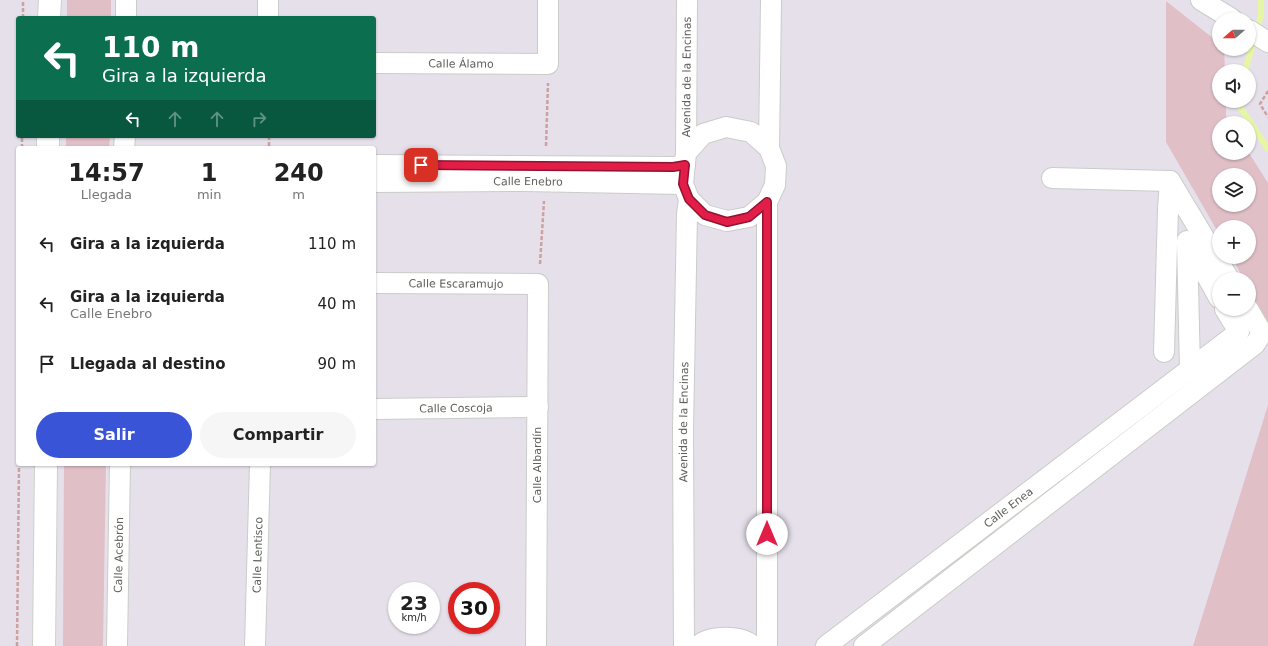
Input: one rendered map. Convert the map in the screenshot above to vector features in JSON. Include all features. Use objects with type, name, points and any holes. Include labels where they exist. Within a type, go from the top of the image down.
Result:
[{"type":"main road","points":[[49,16],[50,0]]},
{"type":"main road","points":[[44,646],[46,466]]},
{"type":"street","points":[[126,0],[126,16]]},
{"type":"street","points":[[268,0],[268,16]]},
{"type":"street","name":"Calle Álamo","points":[[376,63],[548,64],[548,0]]},
{"type":"street","name":"Avenida de la Encinas","points":[[684,646],[683,430],[687,0]]},
{"type":"street","points":[[769,148],[750,132],[726,127],[703,134],[686,175],[705,215],[727,222],[749,217],[767,202],[775,185],[776,166],[769,148],[771,0]]},
{"type":"street","points":[[1202,0],[1221,12]]},
{"type":"street","points":[[1256,34],[1268,42]]},
{"type":"street","name":"Calle Enebro","points":[[376,165],[673,167],[686,175]]},
{"type":"street","name":"Calle Enebro","points":[[376,182],[531,182],[686,175]]},
{"type":"street","points":[[1052,178],[1170,181]]},
{"type":"street","points":[[1170,181],[1225,272]]},
{"type":"street","points":[[1164,352],[1167,217],[1170,181]]},
{"type":"street","points":[[767,202],[767,646]]},
{"type":"street","points":[[1190,370],[1187,241],[1212,286]]},
{"type":"street","name":"Calle Escaramujo","points":[[376,283],[538,284]]},
{"type":"street","name":"Calle Albardín","points":[[536,646],[538,284]]},
{"type":"street","name":"Calle Enea","points":[[826,646],[1239,332],[1229,316]]},
{"type":"street","points":[[864,646],[1255,344],[1262,333],[1252,316]]},
{"type":"street","name":"Calle Coscoja","points":[[376,408],[538,407]]},
{"type":"street","name":"Calle Acebrón","points":[[117,646],[120,466]]},
{"type":"street","name":"Calle Lentisco","points":[[255,646],[260,466]]},
{"type":"street","points":[[698,646],[702,643],[726,636],[750,643],[753,646]]},
{"type":"path","points":[[23,0],[23,16]]},
{"type":"path","points":[[1268,91],[1260,104],[1268,117]]},
{"type":"path","points":[[17,646],[19,466]]},
{"type":"shaded area","points":[[67,0],[111,0],[111,16],[67,16]]},
{"type":"shaded area","points":[[1166,1],[1212,37],[1212,56],[1224,56],[1225,64],[1212,64],[1212,108],[1226,108],[1226,116],[1212,116],[1212,160],[1253,160],[1268,183],[1268,331],[1256,306],[1256,272],[1240,272],[1236,264],[1256,264],[1256,220],[1212,220],[1212,222],[1166,142]]},
{"type":"shaded area","points":[[66,138],[110,138],[109,146],[66,146]]},
{"type":"shaded area","points":[[1268,405],[1268,646],[1193,646]]},
{"type":"shaded area","points":[[64,466],[106,466],[103,646],[63,646]]},
{"type":"waterway","points":[[1247,64],[1261,15],[1261,0]]},
{"type":"waterway","points":[[1241,108],[1268,149]]},
{"type":"route","points":[[421,165],[673,167],[685,165],[683,184],[689,199],[705,215],[727,222],[749,217],[767,202],[767,534]]}]
